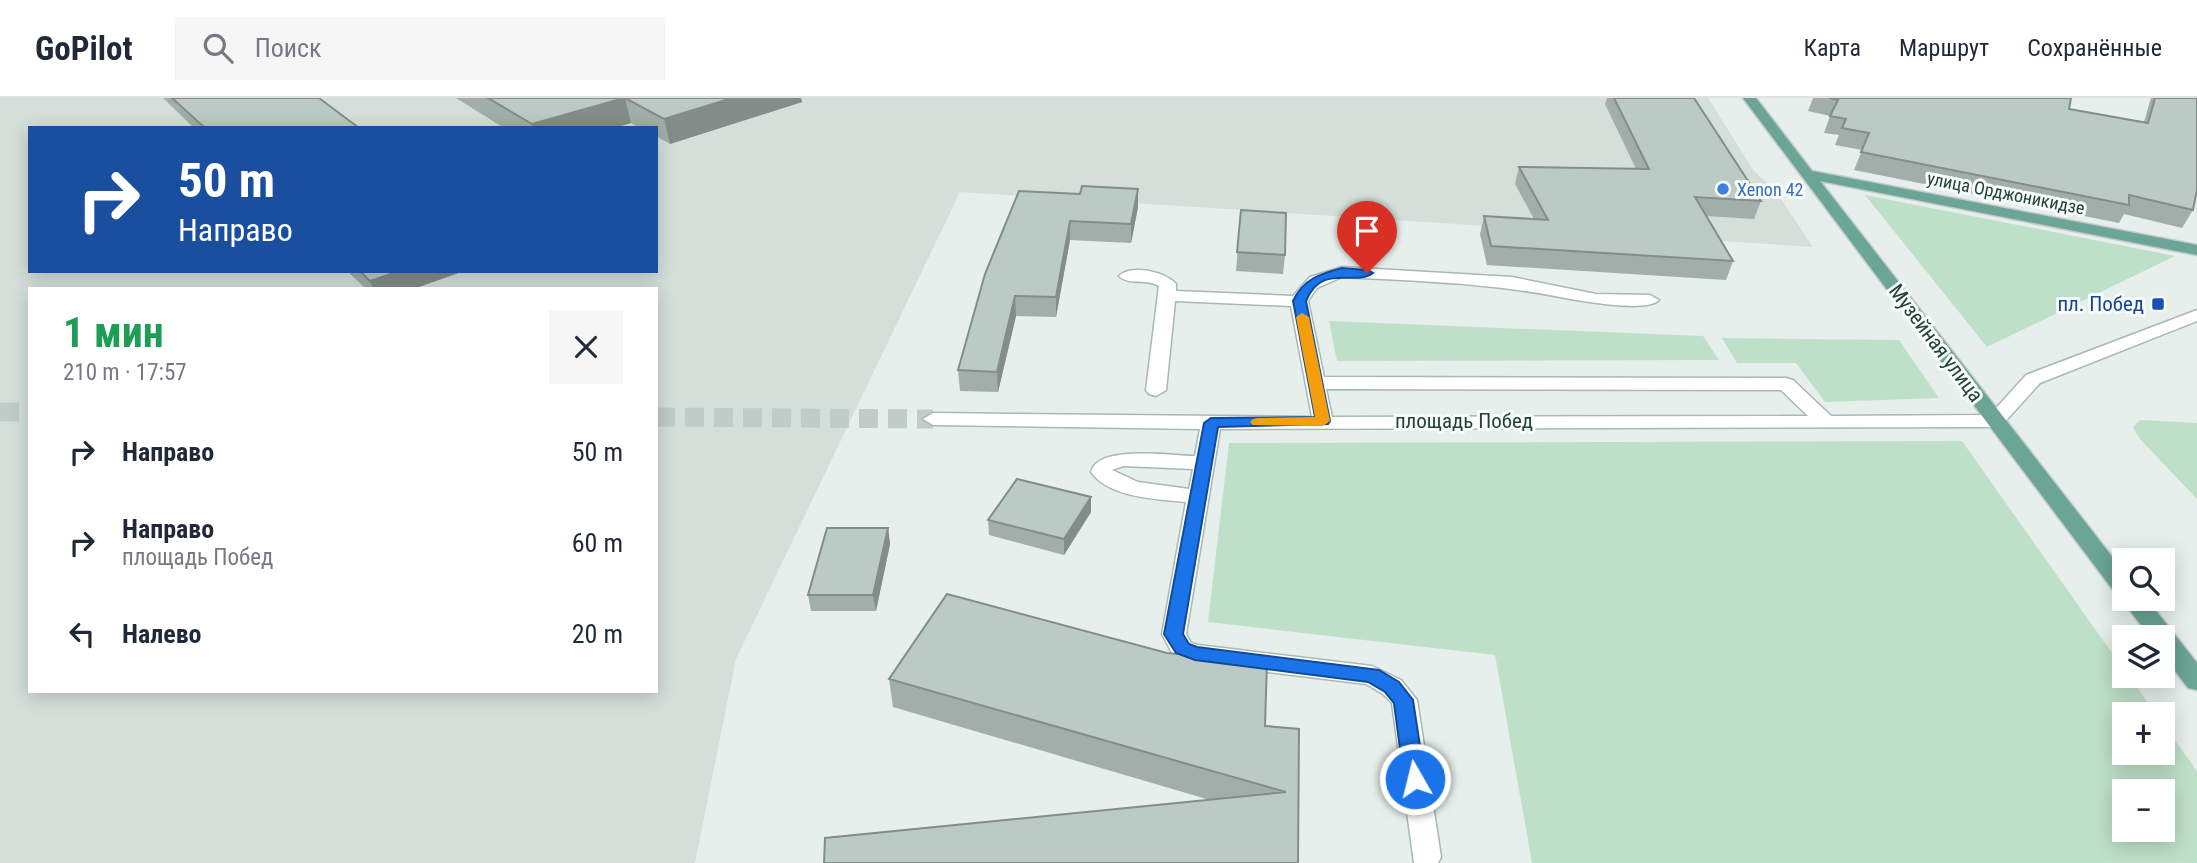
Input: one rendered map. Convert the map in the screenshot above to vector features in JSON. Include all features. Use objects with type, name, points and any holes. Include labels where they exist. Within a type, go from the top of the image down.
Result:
[{"type":"main road","name":"Музейная улица","points":[[1749,98],[2112,572]]},
{"type":"main road","name":"улица Орджоникидзе","points":[[1807,174],[2197,250]]},
{"type":"main road","points":[[2143,611],[2197,681]]},
{"type":"street","points":[[1323,421],[1299,301],[1311,283],[1342,272],[1512,282],[1597,299],[1650,300]]},
{"type":"street","points":[[1127,276],[1166,280],[1168,284],[1156,390]]},
{"type":"street","points":[[1167,296],[1299,301]]},
{"type":"street","points":[[1995,421],[2033,379],[2197,315]]},
{"type":"street","points":[[1315,383],[1786,384],[1825,421]]},
{"type":"street","name":"площадь Побед","points":[[933,419],[1211,423],[1995,421]]},
{"type":"street","points":[[1211,423],[1174,634],[1182,649],[1195,654],[1372,675],[1392,687],[1404,700],[1426,857]]},
{"type":"street","points":[[1197,497],[1124,485],[1110,480],[1101,472],[1102,467],[1110,462],[1123,460],[1203,463]]},
{"type":"shaded area","points":[[0,98],[1708,98],[1754,171],[1775,190],[1813,247],[960,192],[736,659],[695,863],[0,863]]},
{"type":"green space","points":[[1865,195],[2175,256],[1987,347]]},
{"type":"green space","points":[[1329,321],[1703,336],[1719,360],[1337,361]]},
{"type":"green space","points":[[1722,338],[1899,340],[1939,398],[1825,402],[1796,363],[1737,363]]},
{"type":"green space","points":[[2140,420],[2197,423],[2197,499],[2139,438],[2133,427]]},
{"type":"green space","points":[[1962,441],[2112,653],[2112,688],[2138,688],[2147,702],[2112,702],[2112,765],[2175,765],[2175,741],[2197,771],[2197,863],[1532,863],[1495,655],[1208,622],[1229,443]]},
{"type":"building","points":[[172,98],[319,98],[356,126],[203,126]]},
{"type":"building","points":[[488,98],[624,98],[532,124]]},
{"type":"building","points":[[625,98],[732,98],[664,119]]},
{"type":"building","points":[[1614,98],[1694,98],[1761,201],[1695,197],[1733,261],[1491,246],[1484,216],[1548,220],[1519,167],[1649,169]]},
{"type":"building","points":[[1829,98],[2071,98],[2069,109],[2148,123],[2155,98],[2197,98],[2197,190],[2193,210],[2129,195],[2129,205],[1861,152],[1869,133],[1842,128],[1846,119],[1830,116],[1838,100]]},
{"type":"building","points":[[1082,186],[1138,189],[1131,224],[1070,221],[1056,297],[1015,296],[997,372],[958,370],[985,274],[1019,191],[1080,194]]},
{"type":"building","points":[[1241,210],[1286,213],[1285,255],[1237,252]]},
{"type":"building","points":[[362,273],[394,273],[370,281]]},
{"type":"building","points":[[1017,479],[1091,497],[1064,539],[988,520]]},
{"type":"building","points":[[827,528],[888,528],[873,595],[808,595]]},
{"type":"building","points":[[947,594],[1167,653],[1267,662],[1265,726],[1299,729],[1298,863],[824,863],[825,838],[1286,792],[889,679]]},
{"type":"tunnel","points":[[0,412],[28,412]]},
{"type":"tunnel","points":[[658,417],[933,419]]},
{"type":"slow traffic","points":[[1258,422],[1323,421],[1302,317]]},
{"type":"place","name":"Xenon 42","points":[[1723,189]]},
{"type":"place","name":"пл. Побед","points":[[2158,304]]},
{"type":"route","points":[[1367,273],[1342,272],[1322,277],[1304,289],[1299,301],[1323,421],[1211,423],[1174,634],[1182,649],[1195,654],[1372,675],[1392,687],[1404,700],[1415,779]]}]
